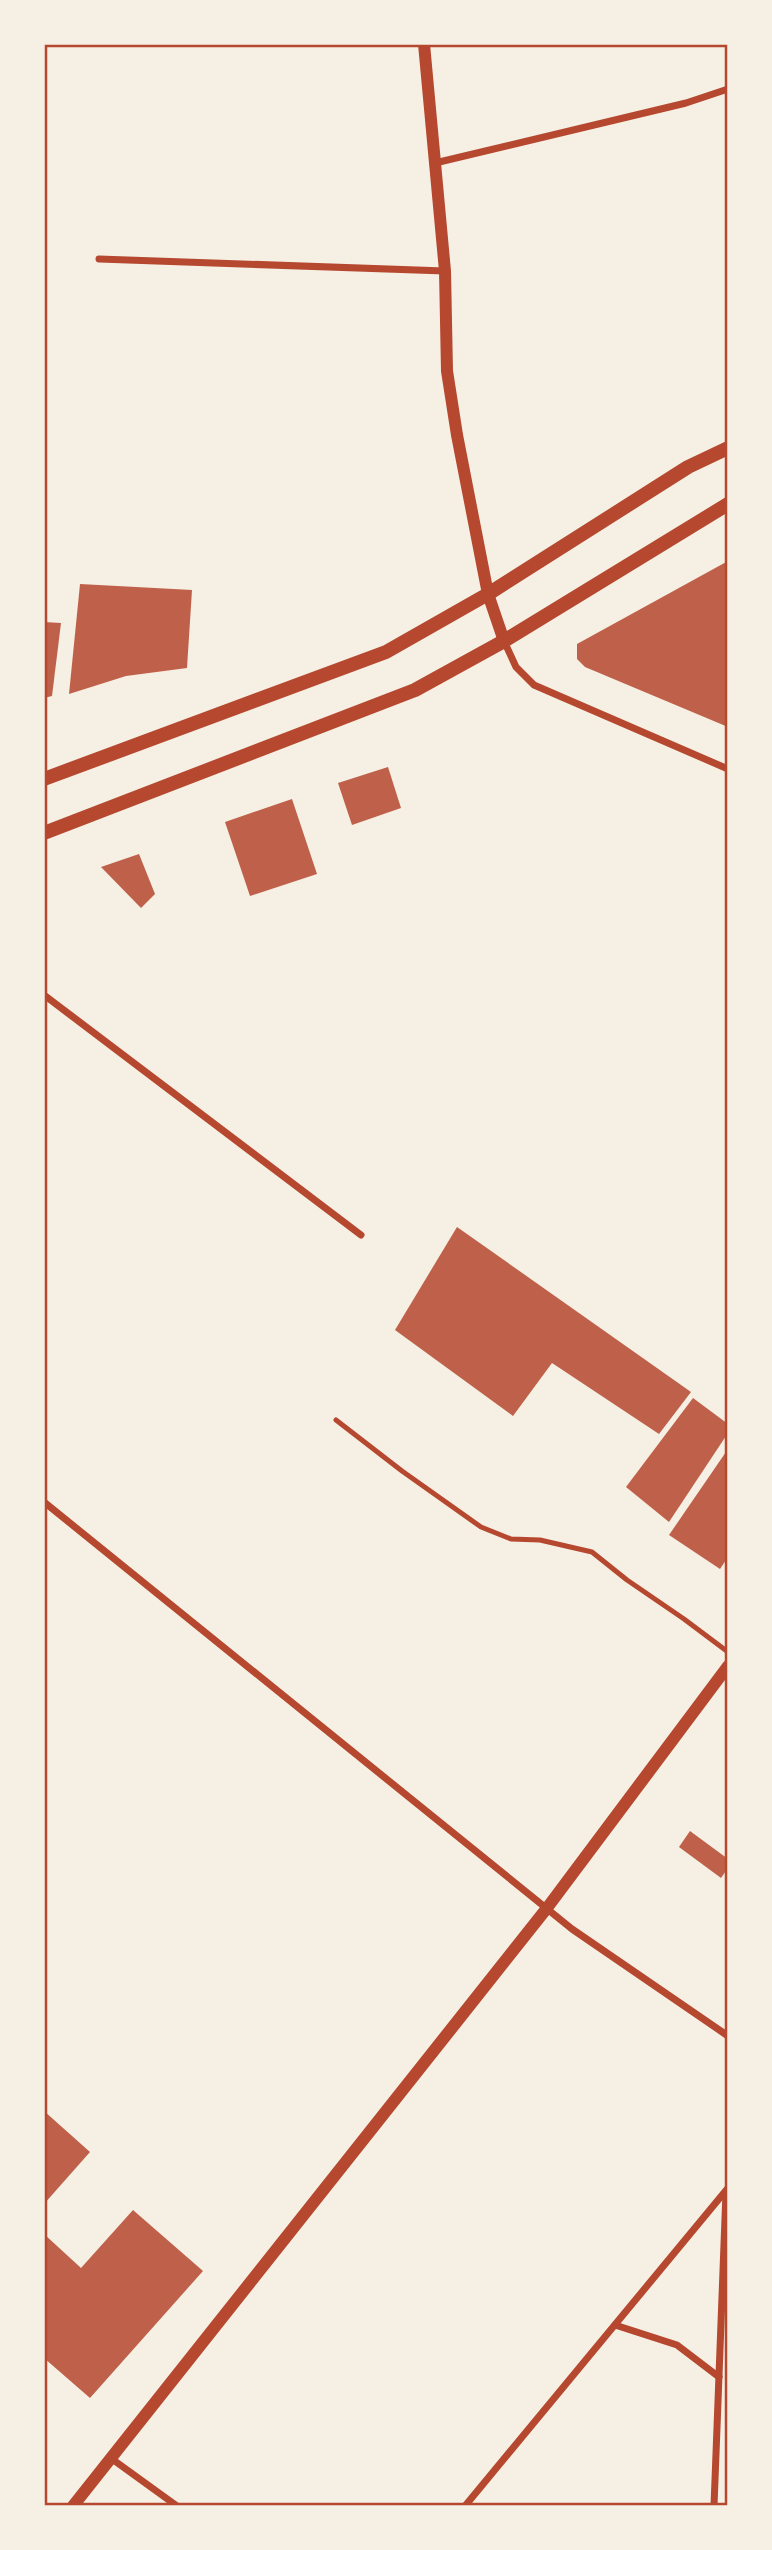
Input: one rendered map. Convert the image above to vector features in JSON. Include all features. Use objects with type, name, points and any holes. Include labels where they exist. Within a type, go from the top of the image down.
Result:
[{"type":"main road","points":[[44,779],[386,652],[488,594],[688,467],[728,448]]},
{"type":"main road","points":[[44,833],[415,690],[504,641],[728,504]]},
{"type":"street","points":[[424,44],[444,271],[447,371],[488,594],[504,641],[516,667],[534,685],[728,769]]},
{"type":"street","points":[[435,163],[685,103],[728,89]]},
{"type":"street","points":[[99,259],[444,271]]},
{"type":"street","points":[[44,995],[362,1235]]},
{"type":"street","points":[[44,1502],[572,1929],[728,2036]]},
{"type":"street","points":[[73,2506],[547,1908],[728,1666]]},
{"type":"street","points":[[465,2506],[727,2189]]},
{"type":"street","points":[[714,2506],[727,2189]]},
{"type":"street","points":[[615,2325],[677,2345],[719,2377]]},
{"type":"street","points":[[112,2459],[177,2506]]},
{"type":"lane","points":[[336,1420],[481,1527],[511,1539],[540,1540],[592,1552],[728,1652]]},
{"type":"building","points":[[728,561],[728,727],[585,667],[577,659],[577,644]]},
{"type":"building","points":[[80,584],[192,590],[187,668],[126,676],[69,694]]},
{"type":"building","points":[[44,622],[61,623],[52,696],[44,698]]},
{"type":"building","points":[[388,767],[401,808],[352,825],[338,783]]},
{"type":"building","points":[[292,799],[317,874],[250,896],[225,822]]},
{"type":"building","points":[[139,854],[155,894],[141,908],[101,867]]},
{"type":"building","points":[[457,1227],[691,1392],[659,1434],[552,1363],[513,1416],[395,1330]]},
{"type":"building","points":[[693,1398],[728,1424],[728,1433],[669,1522],[626,1487]]},
{"type":"building","points":[[728,1449],[728,1557],[720,1569],[669,1535]]},
{"type":"building","points":[[690,1831],[728,1859],[728,1868],[721,1878],[679,1847]]},
{"type":"building","points":[[44,2111],[90,2152],[44,2204]]},
{"type":"building","points":[[133,2210],[203,2271],[90,2398],[44,2358],[44,2234],[81,2268]]}]
